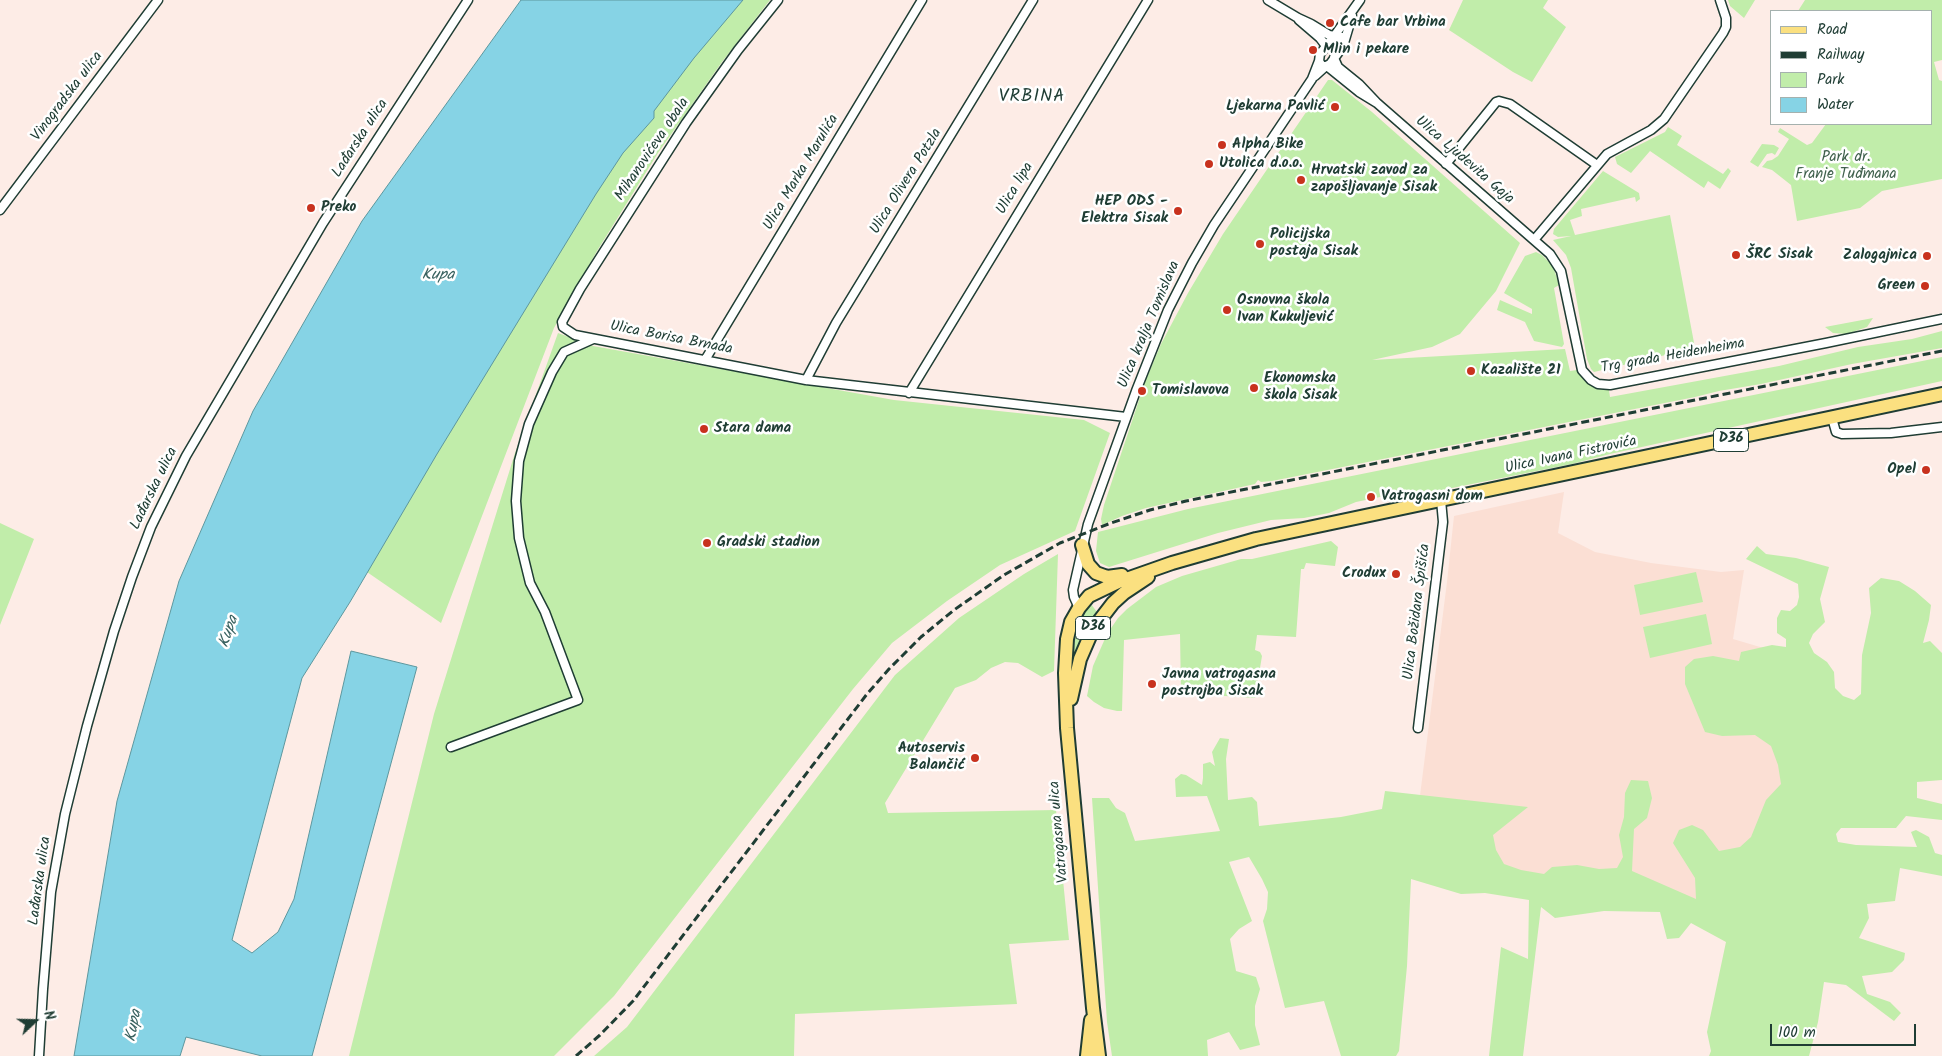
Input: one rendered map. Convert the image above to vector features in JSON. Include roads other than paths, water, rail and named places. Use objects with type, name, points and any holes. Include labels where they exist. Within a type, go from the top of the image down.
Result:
[{"type":"main road","name":"Ulica Ivana Fistrovića","points":[[1172,563],[1256,539],[1942,394]]},
{"type":"main road","points":[[1082,545],[1088,564],[1101,576],[1139,574]]},
{"type":"main road","name":"D36","points":[[1079,608],[1089,596],[1101,589],[1172,563]]},
{"type":"main road","name":"D36","points":[[1067,728],[1080,659],[1093,628],[1104,612],[1124,593],[1172,563]]},
{"type":"main road","name":"Vatrogasna ulica","points":[[1079,608],[1071,622],[1068,638],[1065,673],[1067,728],[1099,1056]]},
{"type":"main road","points":[[1087,1056],[1093,1008]]},
{"type":"street","name":"Vinogradska ulica","points":[[0,210],[158,0]]},
{"type":"street","name":"Lađarska ulica","points":[[39,1056],[52,892],[64,814],[93,702],[114,631],[151,527],[186,456],[323,223],[468,0]]},
{"type":"street","name":"Mihanovićeva obala","points":[[595,338],[575,335],[567,330],[562,322],[615,232],[686,123],[738,50],[778,0]]},
{"type":"street","name":"Ulica Marka Marulića","points":[[704,360],[922,0]]},
{"type":"street","name":"Ulica Olivera Potzla","points":[[806,380],[836,323],[1033,0]]},
{"type":"street","name":"Ulica lipa","points":[[908,393],[1148,0]]},
{"type":"street","points":[[1268,0],[1329,35],[1342,37],[1344,43]]},
{"type":"street","points":[[1334,35],[1360,0]]},
{"type":"street","points":[[1534,240],[1607,154],[1647,132],[1664,119],[1726,27],[1726,18],[1720,0]]},
{"type":"street","points":[[1344,43],[1354,9]]},
{"type":"street","points":[[1298,18],[1326,46]]},
{"type":"street","name":"Ulica kralja Tomislava","points":[[1079,608],[1073,590],[1082,545],[1126,417],[1168,310],[1192,263],[1312,79],[1320,54],[1334,35]]},
{"type":"street","name":"Ulica kralja Tomislava","points":[[1312,79],[1334,58],[1344,43]]},
{"type":"street","name":"Ulica Ljudevita Gaja","points":[[1334,58],[1338,67],[1359,84],[1377,103],[1534,240]]},
{"type":"street","name":"Ulica Ljudevita Gaja","points":[[1319,61],[1322,66],[1326,66],[1366,98],[1377,103]]},
{"type":"street","points":[[1446,164],[1496,102],[1500,101],[1510,104],[1597,165]]},
{"type":"street","name":"Trg grada Heidenheima","points":[[1534,240],[1550,254],[1561,272],[1580,364],[1586,376],[1598,384],[1610,385],[1942,319]]},
{"type":"street","name":"Ulica Borisa Brnada","points":[[451,747],[578,700],[546,612],[530,583],[519,538],[516,501],[519,461],[527,433],[552,372],[564,352],[595,338],[806,380],[1126,417]]},
{"type":"street","points":[[1832,418],[1836,432],[1842,434],[1876,434],[1942,427]]},
{"type":"street","name":"Ulica Božidara Špišića","points":[[1418,728],[1443,522],[1441,500]]},
{"type":"water","name":"Kupa","points":[[521,0],[743,0],[694,58],[654,111],[654,118],[623,153],[596,194],[437,454],[350,602],[302,678],[232,940],[252,953],[278,932],[294,899],[351,651],[417,667],[312,1056],[262,1056],[186,1037],[180,1056],[74,1056],[117,801],[179,581],[253,411],[362,221]]},
{"type":"railway","points":[[576,1056],[600,1035],[633,1001],[867,694],[889,669],[921,637],[954,610],[1004,575],[1060,543],[1111,523],[1186,501],[1942,351]]},
{"type":"place","name":"Cafe bar Vrbina","points":[[1330,23]]},
{"type":"place","name":"Mlin i pekare","points":[[1313,50]]},
{"type":"place","name":"Ljekarna Pavlić","points":[[1335,107]]},
{"type":"place","name":"Alpha Bike","points":[[1222,145]]},
{"type":"place","name":"Utolica d.o.o.","points":[[1209,164]]},
{"type":"place","name":"Hrvatski zavod za zapošljavanje Sisak","points":[[1301,180]]},
{"type":"place","name":"Preko","points":[[311,208]]},
{"type":"place","name":"HEP ODS - Elektra Sisak","points":[[1178,211]]},
{"type":"place","name":"Policijska postaja Sisak","points":[[1260,244]]},
{"type":"place","name":"ŠRC Sisak","points":[[1736,255]]},
{"type":"place","name":"Zalogajnica","points":[[1927,256]]},
{"type":"place","name":"Green","points":[[1925,286]]},
{"type":"place","name":"Osnovna škola Ivan Kukuljević","points":[[1227,310]]},
{"type":"place","name":"Kazalište 21","points":[[1471,371]]},
{"type":"place","name":"Ekonomska škola Sisak","points":[[1254,388]]},
{"type":"place","name":"Tomislavova","points":[[1142,391]]},
{"type":"place","name":"Stara dama","points":[[704,429]]},
{"type":"place","name":"Opel","points":[[1926,470]]},
{"type":"place","name":"Vatrogasni dom","points":[[1371,497]]},
{"type":"place","name":"Gradski stadion","points":[[707,543]]},
{"type":"place","name":"Crodux","points":[[1396,574]]},
{"type":"place","name":"Javna vatrogasna postrojba Sisak","points":[[1152,684]]},
{"type":"place","name":"Autoservis Balančić","points":[[975,758]]},
{"type":"district","name":"VRBINA","points":[[1032,98]]},
{"type":"park label","name":"Park dr. Franje Tuđmana","points":[[1846,166]]}]
